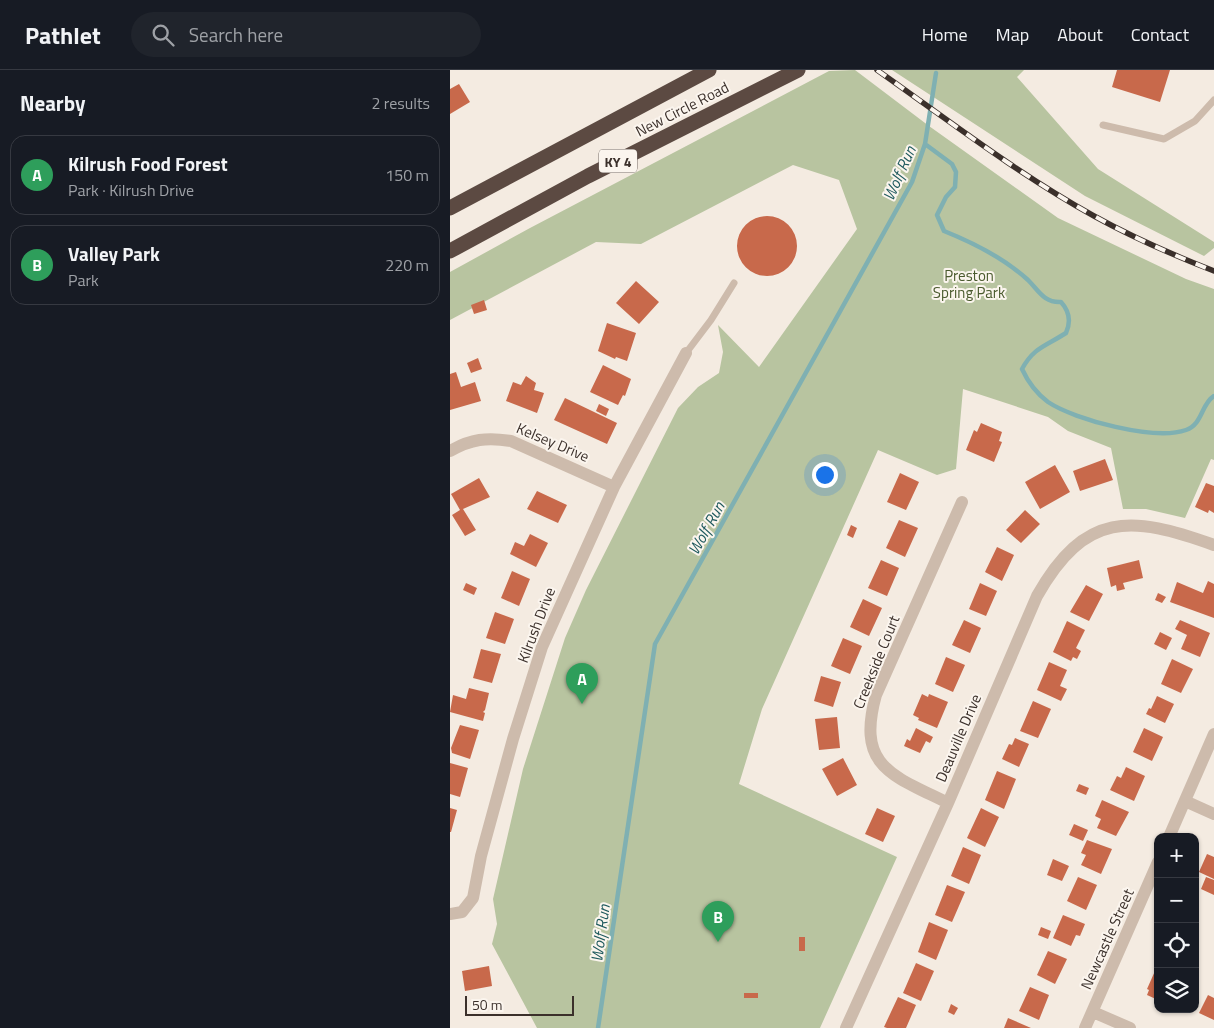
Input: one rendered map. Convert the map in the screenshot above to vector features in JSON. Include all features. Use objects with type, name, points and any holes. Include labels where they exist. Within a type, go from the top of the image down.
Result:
[{"type":"highway","name":"New Circle Road","points":[[450,208],[709,70]]},
{"type":"highway","name":"New Circle Road","points":[[450,251],[588,176],[793,72]]},
{"type":"street","name":"Kilrush Drive","points":[[450,914],[462,912],[473,898],[481,856],[510,748],[542,647],[614,487],[686,353]]},
{"type":"street","name":"Kelsey Drive","points":[[450,451],[476,439],[510,440],[614,487]]},
{"type":"street","name":"Creekside Court","points":[[948,803],[893,776],[883,766],[875,754],[870,737],[870,719],[876,695],[962,502]]},
{"type":"street","name":"Deauville Drive","points":[[846,1028],[948,803],[1037,596],[1052,568],[1068,551],[1102,530],[1123,526],[1156,527],[1214,545]]},
{"type":"street","points":[[1171,833],[1214,734]]},
{"type":"street","points":[[1184,801],[1214,814]]},
{"type":"street","name":"Newcastle Street","points":[[1086,1028],[1154,871]]},
{"type":"street","points":[[1093,1012],[1130,1028]]},
{"type":"lane","points":[[1103,125],[1164,139],[1195,121],[1214,100]]},
{"type":"lane","points":[[686,353],[711,320],[734,283]]},
{"type":"green space","name":"Preston Spring Park","points":[[855,70],[929,126],[1058,218],[1186,279],[1214,289],[1214,460],[1211,459],[1185,518],[1146,509],[1123,509],[1111,448],[1068,431],[1048,417],[963,389],[956,469],[937,475],[878,450],[762,709],[739,784],[897,857],[820,1028],[537,1028],[492,944],[497,924],[493,899],[523,769],[565,638],[586,590],[678,408],[698,387],[719,373],[723,352],[718,325],[759,367],[857,229],[839,180],[793,165],[641,244],[596,242],[450,320],[450,272],[829,71]]},
{"type":"green space","points":[[892,70],[1024,70],[1017,77],[1098,169],[1214,242],[1214,248],[1204,256],[1085,196]]},
{"type":"building","points":[[1117,70],[1170,70],[1160,102],[1112,87]]},
{"type":"building","points":[[459,84],[470,102],[450,114],[450,89]]},
{"type":"building","points":[[761,216],[773,216],[784,221],[792,229],[797,240],[795,258],[784,271],[773,276],[761,276],[750,271],[742,263],[737,252],[737,240],[742,229],[750,221]]},
{"type":"building","points":[[636,281],[659,302],[639,324],[616,303]]},
{"type":"building","points":[[484,300],[487,310],[474,314],[471,305]]},
{"type":"building","points":[[607,323],[636,333],[627,361],[616,357],[615,359],[598,351]]},
{"type":"building","points":[[478,358],[482,369],[471,373],[467,363]]},
{"type":"building","points":[[603,365],[631,379],[625,396],[623,395],[618,405],[590,392]]},
{"type":"building","points":[[456,372],[461,387],[475,382],[481,401],[450,410],[450,374]]},
{"type":"building","points":[[526,376],[536,383],[534,390],[544,393],[537,413],[506,401],[513,382],[521,385]]},
{"type":"building","points":[[565,398],[617,423],[607,444],[554,420]]},
{"type":"building","points":[[599,404],[609,409],[606,416],[596,411]]},
{"type":"building","points":[[981,423],[1002,432],[999,441],[1002,442],[994,462],[966,450],[974,430],[977,432]]},
{"type":"building","points":[[1105,459],[1113,480],[1080,491],[1073,471]]},
{"type":"building","points":[[1055,465],[1070,492],[1040,509],[1025,482]]},
{"type":"building","points":[[900,473],[919,482],[906,510],[887,502]]},
{"type":"building","points":[[479,478],[490,497],[463,509],[476,530],[465,536],[452,515],[460,510],[451,494]]},
{"type":"building","points":[[1206,483],[1214,486],[1214,513],[1209,510],[1208,513],[1195,507]]},
{"type":"building","points":[[537,491],[567,505],[558,523],[527,509]]},
{"type":"building","points":[[1025,510],[1040,524],[1021,543],[1006,530]]},
{"type":"building","points":[[899,520],[918,528],[905,557],[886,548]]},
{"type":"building","points":[[851,525],[857,528],[853,538],[847,535]]},
{"type":"building","points":[[530,534],[548,543],[536,567],[510,554],[515,542],[524,546]]},
{"type":"building","points":[[997,547],[1014,555],[1002,581],[985,572]]},
{"type":"building","points":[[881,560],[899,568],[887,596],[868,588]]},
{"type":"building","points":[[1139,560],[1143,578],[1123,583],[1125,589],[1117,591],[1116,585],[1111,587],[1107,568]]},
{"type":"building","points":[[512,571],[530,579],[519,606],[501,598]]},
{"type":"building","points":[[1208,581],[1214,584],[1214,618],[1170,602],[1177,582],[1203,593]]},
{"type":"building","points":[[466,583],[477,588],[474,595],[463,590]]},
{"type":"building","points":[[980,583],[997,591],[986,616],[969,609]]},
{"type":"building","points":[[1086,585],[1103,594],[1089,621],[1070,612]]},
{"type":"building","points":[[1158,593],[1166,597],[1162,603],[1155,600]]},
{"type":"building","points":[[863,599],[882,608],[869,636],[850,627]]},
{"type":"building","points":[[495,612],[514,619],[505,644],[486,638]]},
{"type":"building","points":[[964,620],[981,628],[970,653],[952,645]]},
{"type":"building","points":[[1180,620],[1210,633],[1200,657],[1181,649],[1187,635],[1175,629]]},
{"type":"building","points":[[1067,621],[1085,630],[1076,648],[1081,651],[1077,659],[1073,657],[1071,661],[1053,652]]},
{"type":"building","points":[[1160,632],[1172,638],[1166,650],[1154,644]]},
{"type":"building","points":[[843,638],[862,646],[850,674],[831,666]]},
{"type":"building","points":[[481,649],[501,654],[492,683],[473,678]]},
{"type":"building","points":[[946,657],[965,665],[953,692],[935,684]]},
{"type":"building","points":[[1172,659],[1193,669],[1181,693],[1161,684]]},
{"type":"building","points":[[1049,662],[1067,670],[1060,686],[1067,689],[1061,701],[1037,690]]},
{"type":"building","points":[[821,676],[841,682],[833,707],[814,701]]},
{"type":"building","points":[[469,688],[489,693],[483,712],[485,713],[483,721],[450,712],[453,695],[466,699]]},
{"type":"building","points":[[922,694],[928,697],[929,694],[948,702],[937,728],[918,720],[919,718],[913,715]]},
{"type":"building","points":[[1157,696],[1174,704],[1165,723],[1146,714],[1149,708],[1151,709]]},
{"type":"building","points":[[1033,701],[1051,709],[1038,738],[1020,731]]},
{"type":"building","points":[[837,717],[840,748],[819,750],[815,719]]},
{"type":"building","points":[[460,725],[479,730],[470,759],[452,753],[451,748]]},
{"type":"building","points":[[916,728],[933,737],[930,743],[926,741],[920,753],[904,746],[907,739],[910,741]]},
{"type":"building","points":[[1144,728],[1163,737],[1152,761],[1133,752]]},
{"type":"building","points":[[1015,738],[1029,744],[1019,767],[1002,759],[1009,744],[1012,745]]},
{"type":"building","points":[[843,758],[857,785],[837,796],[822,769]]},
{"type":"building","points":[[450,763],[468,768],[460,797],[450,794]]},
{"type":"building","points":[[1126,767],[1145,776],[1134,801],[1110,790],[1117,776],[1121,778]]},
{"type":"building","points":[[997,771],[1016,779],[1004,809],[985,800]]},
{"type":"building","points":[[1079,784],[1089,788],[1086,795],[1076,791]]},
{"type":"building","points":[[1102,800],[1129,812],[1116,836],[1097,828],[1101,819],[1095,816]]},
{"type":"building","points":[[450,808],[457,810],[451,832],[450,832]]},
{"type":"building","points":[[877,808],[895,816],[883,842],[865,834]]},
{"type":"building","points":[[981,808],[999,817],[985,847],[967,838]]},
{"type":"building","points":[[1074,824],[1088,830],[1083,841],[1069,835]]},
{"type":"building","points":[[1087,840],[1112,849],[1101,874],[1081,865],[1086,855],[1081,853]]},
{"type":"building","points":[[963,847],[981,855],[969,884],[951,876]]},
{"type":"building","points":[[1207,854],[1214,857],[1214,879],[1199,872]]},
{"type":"building","points":[[1053,859],[1069,866],[1062,881],[1047,875]]},
{"type":"building","points":[[1078,877],[1097,885],[1086,910],[1067,901]]},
{"type":"building","points":[[1206,877],[1214,880],[1214,895],[1201,889]]},
{"type":"building","points":[[947,885],[965,892],[952,922],[935,915]]},
{"type":"building","points":[[1063,915],[1085,924],[1080,936],[1076,935],[1071,946],[1053,938]]},
{"type":"building","points":[[929,922],[948,930],[936,960],[918,952]]},
{"type":"building","points":[[1041,927],[1051,931],[1048,939],[1038,935]]},
{"type":"building","points":[[799,937],[805,937],[805,951],[799,951]]},
{"type":"building","points":[[1048,951],[1067,959],[1055,984],[1037,975]]},
{"type":"building","points":[[916,963],[934,971],[921,1001],[903,993]]},
{"type":"building","points":[[489,966],[492,986],[465,991],[462,971]]},
{"type":"building","points":[[1154,973],[1154,998],[1147,995],[1149,990],[1147,989]]},
{"type":"building","points":[[1030,987],[1049,995],[1039,1020],[1019,1011]]},
{"type":"building","points":[[744,993],[758,993],[758,998],[744,998]]},
{"type":"building","points":[[1208,995],[1214,998],[1214,1020],[1199,1013]]},
{"type":"building","points":[[898,997],[916,1005],[906,1028],[884,1027]]},
{"type":"building","points":[[951,1004],[958,1008],[954,1015],[948,1012]]},
{"type":"building","points":[[1008,1018],[1031,1028],[1004,1028]]},
{"type":"waterway","name":"Wolf Run","points":[[598,1028],[655,644],[912,182],[925,144],[936,73]]},
{"type":"waterway","points":[[925,144],[952,164],[956,172],[955,187],[946,197],[937,215],[944,231],[999,258],[1019,272],[1050,301],[1061,302],[1068,313],[1069,325],[1066,333],[1036,351],[1022,369],[1033,387],[1044,399],[1060,409],[1095,422],[1136,431],[1172,433],[1192,427],[1214,396]]},
{"type":"railway","points":[[877,70],[984,146],[1066,200],[1108,224],[1214,271]]},
{"type":"place","name":"Kilrush Food Forest","points":[[582,704]]},
{"type":"place","name":"Valley Park","points":[[718,942]]}]
